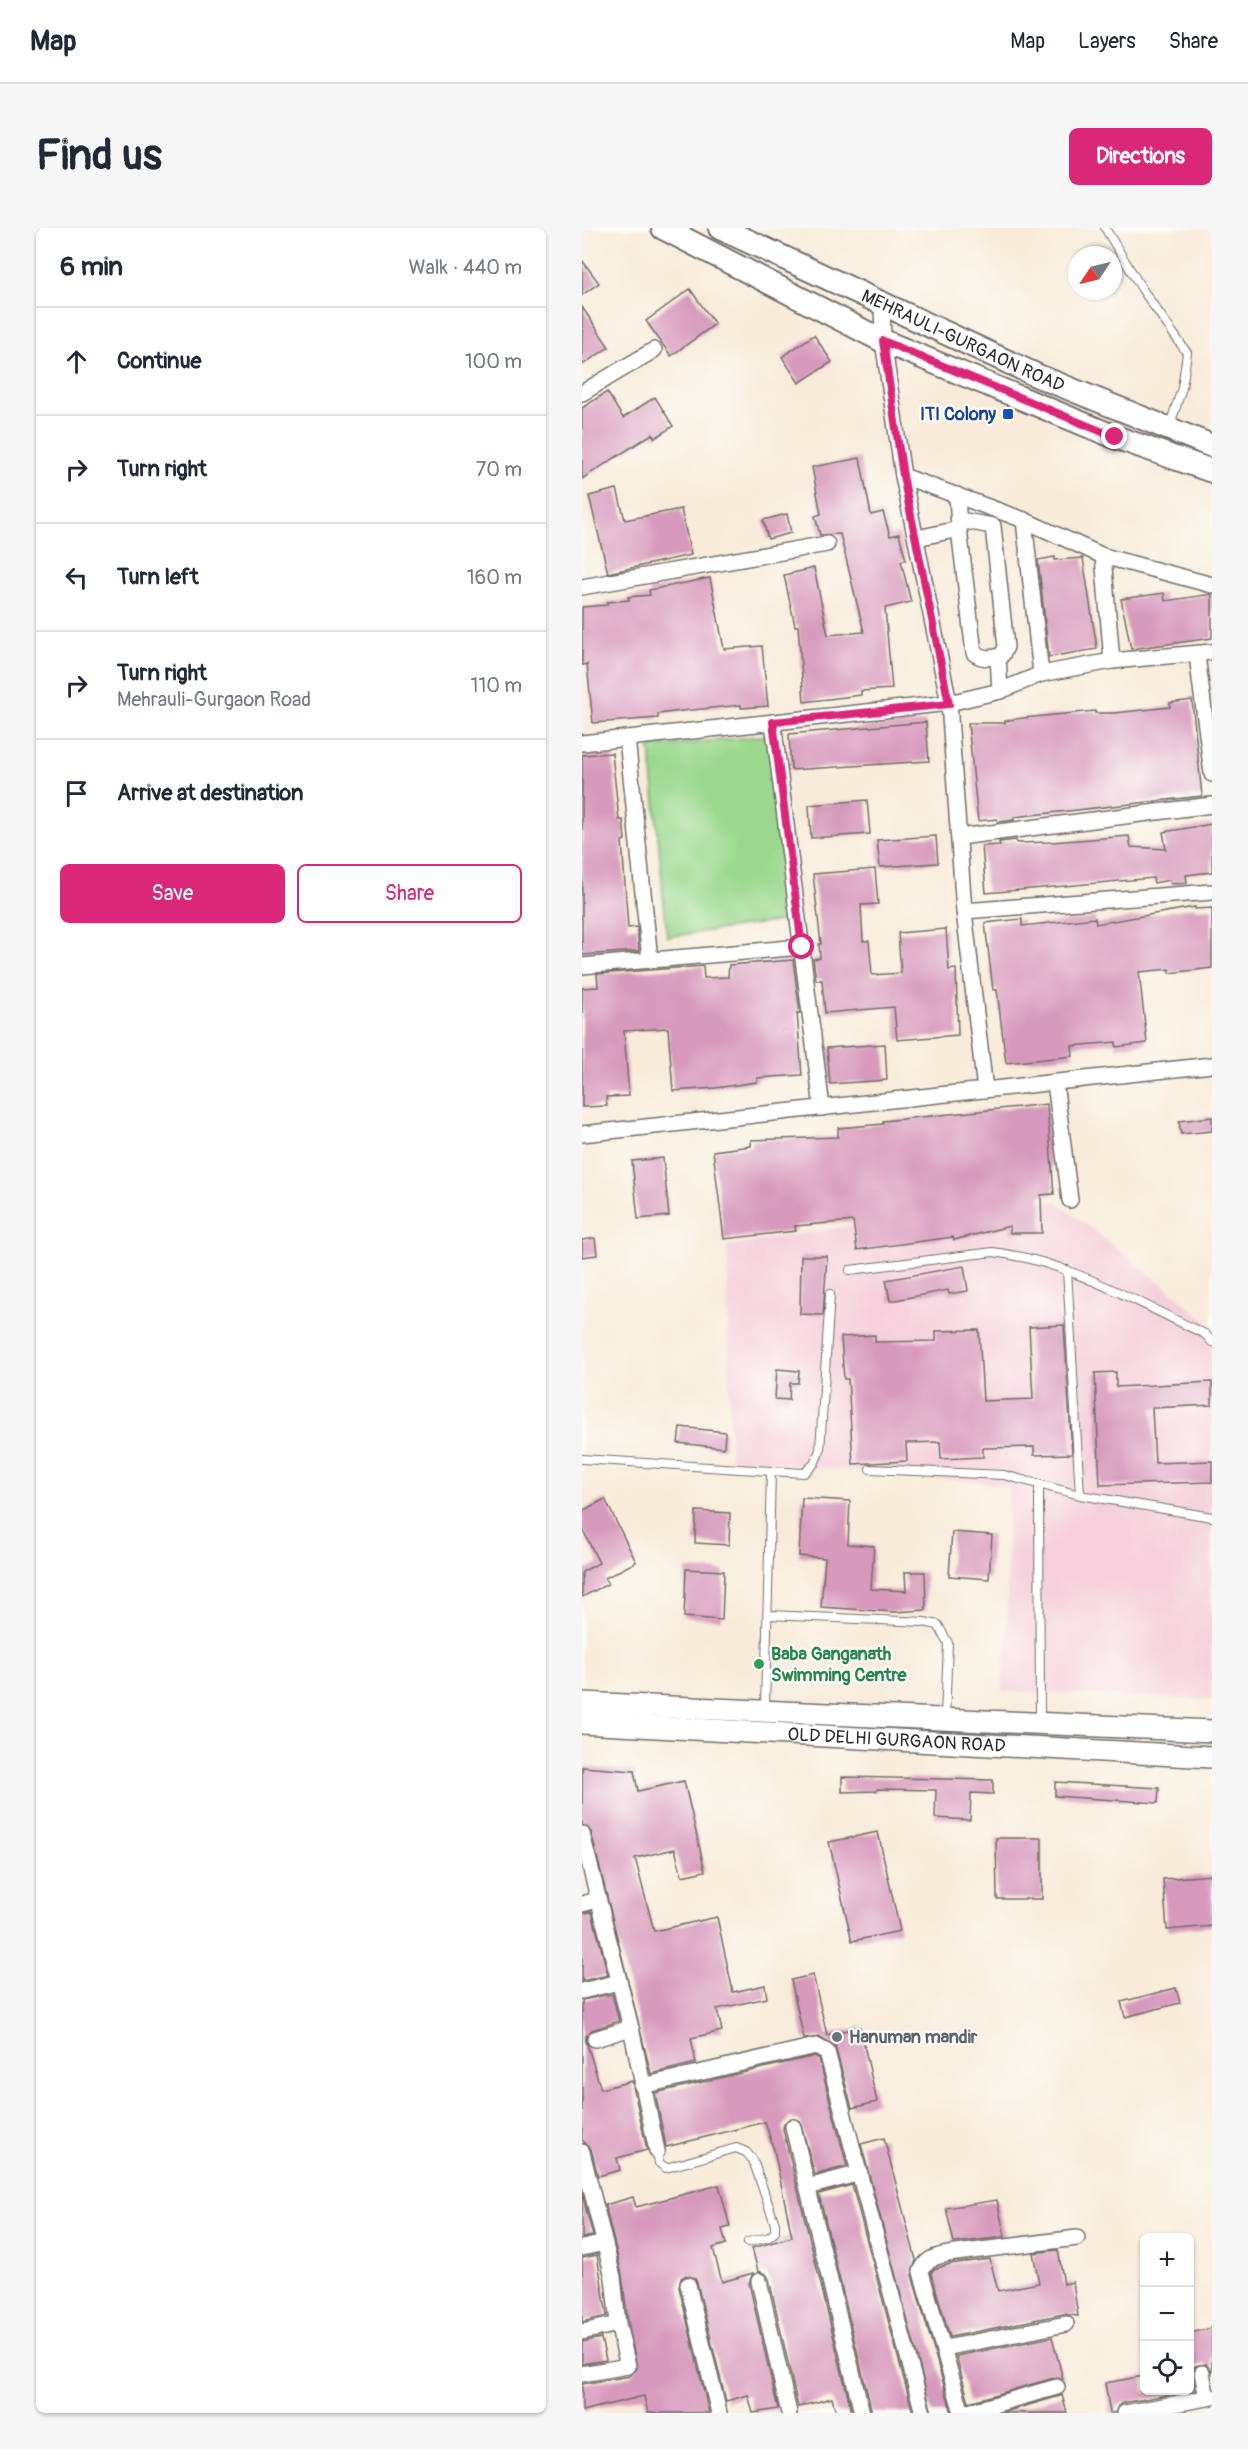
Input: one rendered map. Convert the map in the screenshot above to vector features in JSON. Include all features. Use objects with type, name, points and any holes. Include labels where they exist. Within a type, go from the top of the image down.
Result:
[{"type":"main road","name":"MEHRAULI-GURGAON ROAD","points":[[663,228],[883,341],[1115,437],[1212,471]]},
{"type":"main road","name":"MEHRAULI-GURGAON ROAD","points":[[720,228],[755,240],[882,305],[1038,376],[1212,446]]},
{"type":"main road","name":"OLD DELHI GURGAON ROAD","points":[[582,1703],[1212,1731]]},
{"type":"main road","name":"OLD DELHI GURGAON ROAD","points":[[582,1723],[1212,1757]]},
{"type":"street","points":[[882,305],[883,341],[903,476],[918,538],[949,704],[964,911],[985,1090]]},
{"type":"street","points":[[582,393],[654,350]]},
{"type":"street","points":[[903,476],[1024,520],[1103,556],[1212,585]]},
{"type":"street","points":[[918,538],[959,525],[993,526],[1006,647],[1002,655],[983,658],[974,653],[959,525],[957,495]]},
{"type":"street","points":[[1024,520],[1041,674]]},
{"type":"street","points":[[582,587],[827,544]]},
{"type":"street","points":[[1103,556],[1112,661]]},
{"type":"street","points":[[582,743],[949,704],[1000,691],[1041,674],[1112,661],[1205,654],[1212,774]]},
{"type":"street","points":[[998,657],[1000,691]]},
{"type":"street","points":[[773,722],[822,1108]]},
{"type":"street","points":[[627,738],[650,960]]},
{"type":"street","points":[[958,837],[1212,805]]},
{"type":"street","points":[[964,911],[1212,892]]},
{"type":"street","points":[[582,966],[802,947]]},
{"type":"street","points":[[582,1134],[1212,1065]]},
{"type":"street","points":[[1054,1082],[1070,1200]]},
{"type":"street","points":[[943,1743],[944,1719]]},
{"type":"street","points":[[582,1834],[590,1902],[619,1982],[657,2151]]},
{"type":"street","points":[[582,1991],[619,1982]]},
{"type":"street","points":[[595,2039],[631,2028]]},
{"type":"street","points":[[642,2086],[816,2046],[822,2047],[827,2052],[922,2413]]},
{"type":"street","points":[[793,2127],[862,2413]]},
{"type":"street","points":[[582,2374],[628,2366],[618,2324],[605,2243],[583,2161]]},
{"type":"street","points":[[808,2187],[860,2173]]},
{"type":"street","points":[[1057,2387],[963,2413],[921,2272],[924,2264],[930,2259],[948,2254],[1077,2238]]},
{"type":"street","points":[[582,2248],[605,2243]]},
{"type":"street","points":[[759,2281],[789,2413]]},
{"type":"street","points":[[688,2285],[719,2413]]},
{"type":"street","points":[[582,2332],[618,2324]]},
{"type":"street","points":[[945,2348],[1066,2324]]},
{"type":"street","points":[[1125,2413],[1210,2398],[1202,2373]]},
{"type":"lane","points":[[1105,228],[1142,289],[1187,353],[1182,388],[1168,429]]},
{"type":"lane","points":[[850,1270],[993,1252],[1016,1255],[1067,1270],[1205,1334],[1212,1342]]},
{"type":"lane","points":[[1067,1270],[1080,1495]]},
{"type":"lane","points":[[582,1459],[771,1473],[804,1473],[814,1464],[819,1450],[830,1294]]},
{"type":"lane","points":[[870,1468],[1004,1475],[1080,1495],[1212,1517]]},
{"type":"lane","points":[[765,1710],[771,1473]]},
{"type":"lane","points":[[1039,1486],[1040,1723]]},
{"type":"lane","points":[[769,1615],[924,1622],[938,1625],[948,1643],[944,1719]]},
{"type":"lane","points":[[657,2151],[659,2163],[666,2168],[735,2148],[746,2152],[753,2160],[775,2224],[775,2232],[769,2237],[748,2242]]},
{"type":"shaded area","points":[[1056,1201],[1182,1300],[1212,1328],[1212,1700],[1002,1691],[1007,1634],[1008,1485],[730,1459],[727,1246],[889,1220]]},
{"type":"green space","points":[[771,735],[788,920],[667,937],[650,747]]},
{"type":"building","points":[[582,260],[599,283],[582,295]]},
{"type":"building","points":[[690,289],[715,324],[671,356],[646,321]]},
{"type":"building","points":[[582,307],[609,347],[582,365]]},
{"type":"building","points":[[814,335],[832,362],[799,383],[782,357]]},
{"type":"building","points":[[607,392],[623,418],[655,397],[673,426],[655,438],[652,434],[582,479],[582,408]]},
{"type":"building","points":[[860,458],[871,515],[883,512],[890,536],[899,534],[906,560],[901,561],[911,602],[885,608],[892,689],[861,691],[861,695],[804,702],[798,626],[795,626],[784,575],[814,568],[828,635],[864,632],[840,534],[820,535],[815,516],[821,514],[812,467]]},
{"type":"building","points":[[617,489],[625,520],[681,509],[691,555],[608,573],[589,496]]},
{"type":"building","points":[[787,514],[791,533],[768,539],[763,520]]},
{"type":"building","points":[[1055,557],[1055,560],[1083,558],[1097,649],[1049,657],[1038,560]]},
{"type":"building","points":[[710,578],[724,649],[762,646],[768,706],[741,708],[741,705],[658,714],[658,718],[593,723],[587,664],[582,665],[582,607],[607,605],[607,602],[629,600],[628,597],[650,595],[649,590]]},
{"type":"building","points":[[1164,593],[1165,601],[1212,594],[1212,638],[1131,649],[1121,599]]},
{"type":"building","points":[[1192,700],[1202,796],[1014,817],[1014,820],[998,822],[997,819],[978,821],[968,723],[1005,723],[1005,721],[1023,718],[1095,711],[1095,713],[1114,713],[1170,707],[1170,703]]},
{"type":"building","points":[[926,722],[929,761],[791,770],[789,734]]},
{"type":"building","points":[[612,753],[619,820],[623,820],[625,840],[622,841],[628,928],[637,927],[639,951],[582,955],[582,755]]},
{"type":"building","points":[[867,800],[870,834],[811,838],[809,805]]},
{"type":"building","points":[[1212,824],[1212,872],[1186,875],[1187,883],[1171,884],[1170,880],[1154,883],[1153,878],[986,893],[982,846],[1000,845],[999,842],[1016,840],[1017,843],[1052,842],[1129,836],[1131,847],[1166,849],[1163,832]]},
{"type":"building","points":[[936,836],[938,863],[880,867],[877,840]]},
{"type":"building","points":[[875,869],[878,904],[861,905],[863,941],[869,941],[872,975],[901,973],[898,933],[946,929],[949,970],[956,969],[958,1035],[897,1040],[894,1007],[825,1013],[822,980],[816,980],[813,959],[820,958],[819,944],[821,944],[813,874]]},
{"type":"building","points":[[1195,907],[1195,909],[1212,908],[1212,968],[1170,973],[1170,969],[1139,972],[1147,1043],[1116,1047],[1116,1042],[1072,1046],[1073,1056],[1006,1063],[997,990],[993,990],[985,923],[1022,919],[1022,926],[1095,918],[1096,924]]},
{"type":"building","points":[[793,960],[800,1013],[797,1013],[802,1075],[757,1078],[757,1082],[673,1091],[668,1028],[624,1031],[629,1096],[606,1097],[607,1106],[582,1107],[582,988],[598,987],[597,974],[703,966],[704,978],[728,977],[729,965]]},
{"type":"building","points":[[885,1044],[887,1080],[830,1084],[827,1048]]},
{"type":"building","points":[[1047,1104],[1054,1194],[1041,1195],[1042,1233],[1010,1233],[1010,1226],[954,1240],[953,1237],[857,1250],[853,1221],[795,1226],[796,1231],[724,1239],[713,1151],[751,1146],[751,1140],[838,1137],[838,1128],[883,1124],[883,1121]]},
{"type":"building","points":[[1212,1117],[1212,1131],[1181,1134],[1179,1121]]},
{"type":"building","points":[[663,1158],[669,1216],[638,1219],[632,1161]]},
{"type":"building","points":[[595,1238],[597,1255],[582,1257],[582,1240]]},
{"type":"building","points":[[801,1256],[827,1256],[823,1315],[800,1314]]},
{"type":"building","points":[[964,1266],[968,1291],[949,1294],[948,1290],[890,1301],[886,1280]]},
{"type":"building","points":[[1064,1325],[1072,1454],[1034,1455],[1034,1447],[983,1448],[983,1457],[941,1459],[940,1442],[906,1443],[907,1461],[853,1464],[848,1379],[844,1379],[841,1337],[875,1335],[875,1342],[936,1341],[936,1331],[979,1330],[983,1401],[1033,1399],[1029,1327]]},
{"type":"building","points":[[777,1369],[799,1371],[798,1383],[790,1383],[789,1400],[775,1399]]},
{"type":"building","points":[[1116,1372],[1116,1387],[1212,1382],[1212,1405],[1152,1408],[1155,1463],[1212,1461],[1212,1482],[1100,1485],[1095,1373]]},
{"type":"building","points":[[680,1427],[725,1432],[724,1448],[678,1443]]},
{"type":"building","points":[[802,1498],[850,1501],[848,1544],[874,1546],[871,1589],[906,1591],[905,1572],[925,1572],[926,1610],[894,1612],[821,1607],[825,1558],[799,1556]]},
{"type":"building","points":[[605,1499],[636,1562],[605,1578],[608,1584],[582,1597],[582,1572],[599,1563],[582,1528],[582,1511]]},
{"type":"building","points":[[696,1511],[730,1513],[729,1545],[695,1543]]},
{"type":"building","points":[[952,1532],[992,1535],[989,1579],[949,1576]]},
{"type":"building","points":[[686,1569],[724,1571],[722,1620],[684,1617]]},
{"type":"building","points":[[582,1767],[634,1771],[638,1791],[684,1781],[705,1871],[682,1876],[675,1849],[635,1858],[654,1931],[717,1917],[733,1992],[765,1985],[767,1998],[717,2009],[722,2031],[691,2038],[696,2063],[651,2074],[591,1832],[582,1825]]},
{"type":"building","points":[[842,1777],[993,1780],[993,1794],[971,1793],[970,1820],[935,1818],[936,1790],[877,1789],[877,1791],[842,1792]]},
{"type":"building","points":[[1055,1782],[1159,1788],[1158,1803],[1055,1796]]},
{"type":"building","points":[[878,1832],[900,1931],[852,1941],[829,1842]]},
{"type":"building","points":[[996,1838],[1042,1838],[1042,1899],[997,1899]]},
{"type":"building","points":[[1212,1875],[1212,1926],[1167,1930],[1163,1879]]},
{"type":"building","points":[[592,1912],[608,1975],[582,1981],[582,1913]]},
{"type":"building","points":[[813,1975],[827,2035],[860,2027],[877,2102],[852,2108],[835,2046],[820,2037],[804,2039],[791,1980]]},
{"type":"building","points":[[1176,1988],[1180,2003],[1125,2017],[1121,2002]]},
{"type":"building","points":[[612,1994],[619,2021],[592,2030],[586,2036],[586,2041],[601,2089],[632,2081],[647,2150],[617,2158],[620,2170],[598,2176],[591,2149],[582,2140],[582,2000]]},
{"type":"building","points":[[815,2056],[819,2059],[847,2166],[815,2175],[800,2121],[790,2118],[784,2124],[783,2129],[852,2413],[836,2413],[832,2398],[798,2407],[769,2279],[766,2274],[758,2271],[752,2248],[792,2237],[774,2150],[765,2122],[666,2147],[655,2093]]},
{"type":"building","points":[[884,2138],[916,2260],[912,2275],[952,2413],[932,2413],[861,2144]]},
{"type":"building","points":[[719,2185],[730,2227],[722,2229],[726,2244],[713,2248],[722,2282],[753,2273],[749,2283],[778,2409],[753,2413],[748,2395],[726,2401],[697,2283],[695,2278],[686,2275],[681,2278],[679,2287],[709,2413],[648,2413],[644,2396],[582,2411],[582,2384],[630,2376],[637,2368],[622,2275],[605,2205],[633,2197],[636,2207]]},
{"type":"building","points":[[852,2185],[913,2413],[872,2413],[819,2194]]},
{"type":"building","points":[[582,2193],[593,2236],[582,2238]]},
{"type":"building","points":[[997,2200],[1005,2237],[954,2243],[946,2208]]},
{"type":"building","points":[[1058,2250],[1064,2284],[1073,2282],[1078,2316],[1064,2314],[950,2337],[931,2273],[934,2269],[950,2264],[990,2259],[998,2291],[1039,2283],[1033,2253]]},
{"type":"building","points":[[597,2255],[607,2316],[582,2322],[582,2258]]},
{"type":"building","points":[[1212,2328],[1212,2373],[1206,2364],[1195,2366],[1194,2369],[1194,2332]]},
{"type":"building","points":[[1052,2337],[1063,2379],[1054,2378],[969,2402],[956,2356]]},
{"type":"building","points":[[601,2338],[606,2360],[582,2364],[582,2342]]},
{"type":"building","points":[[1140,2377],[1140,2395],[1167,2395],[1123,2403],[1118,2406],[1115,2413],[1110,2413],[1105,2383]]},
{"type":"building","points":[[1062,2395],[1067,2413],[1001,2413],[1060,2396]]},
{"type":"place","name":"ITI Colony","points":[[1008,414]]},
{"type":"place","name":"Baba Ganganath Swimming Centre","points":[[759,1664]]},
{"type":"place","name":"Hanuman mandir","points":[[837,2037]]},
{"type":"route","points":[[802,947],[773,722],[949,704],[918,538],[903,476],[883,341],[1115,437]]}]
